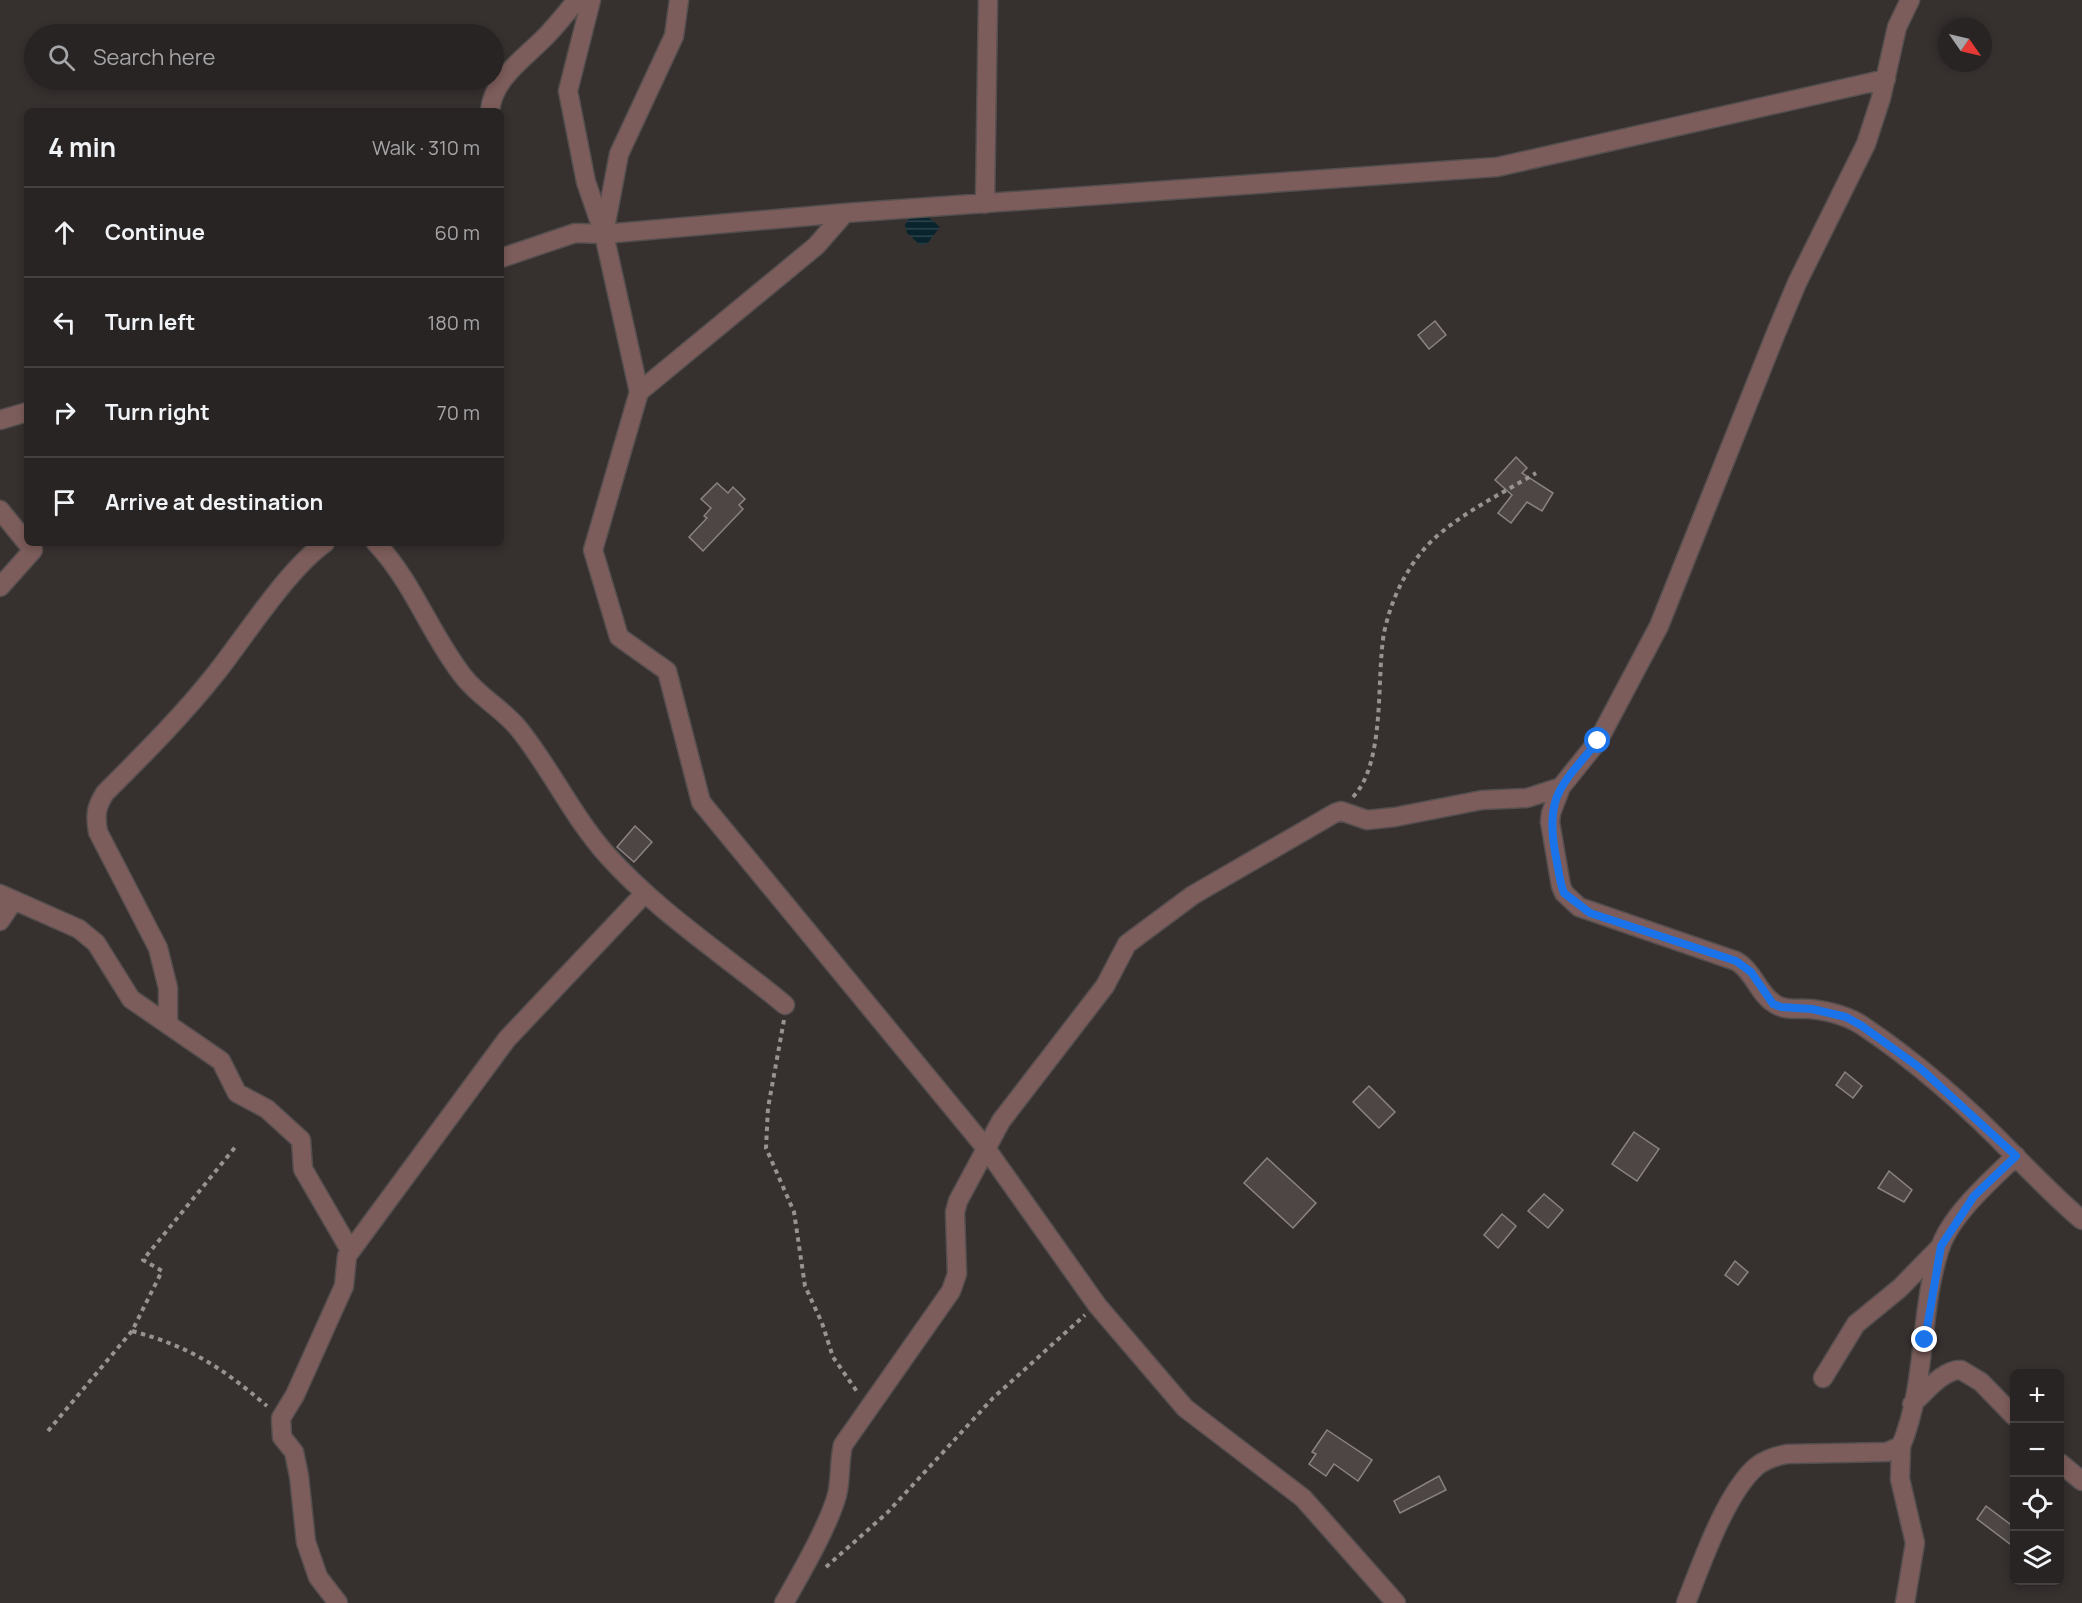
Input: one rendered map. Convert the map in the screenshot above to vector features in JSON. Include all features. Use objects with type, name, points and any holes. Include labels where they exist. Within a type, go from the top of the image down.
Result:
[{"type":"street","points":[[504,78],[549,33],[577,0]]},
{"type":"street","points":[[591,0],[568,91],[586,182],[604,234],[639,392],[593,550],[619,637],[667,671],[702,802],[985,1147],[1097,1305],[1185,1408],[1303,1498],[1396,1603]]},
{"type":"street","points":[[604,234],[619,154],[674,36],[679,0]]},
{"type":"street","points":[[985,204],[988,0]]},
{"type":"street","points":[[1910,0],[1897,27],[1886,79],[1866,144],[1784,313],[1659,626],[1598,741],[1561,787],[1551,813],[1551,831],[1561,886],[1564,893],[1579,907],[1736,961],[1751,972],[1767,998],[1781,1007],[1812,1009],[1855,1021],[1920,1068],[2016,1156],[2048,1192],[2082,1220]]},
{"type":"street","points":[[504,257],[575,233],[604,234],[845,213],[1497,167],[1886,79]]},
{"type":"street","points":[[490,108],[496,90]]},
{"type":"street","points":[[639,392],[816,246],[845,213]]},
{"type":"street","points":[[0,420],[24,413]]},
{"type":"street","points":[[0,510],[24,539]]},
{"type":"street","points":[[0,587],[33,550],[30,546]]},
{"type":"street","points":[[168,1023],[168,988],[158,948],[98,832],[95,815],[98,804],[105,793],[154,746],[193,701],[292,576],[314,550],[320,546]]},
{"type":"street","points":[[378,546],[404,577],[460,673],[483,699],[517,726],[585,827],[607,855],[690,933],[739,967],[785,1005]]},
{"type":"street","points":[[784,1603],[834,1507],[839,1488],[839,1460],[843,1445],[951,1291],[957,1274],[955,1212],[985,1147],[1014,1104],[1106,986],[1124,948],[1134,937],[1193,895],[1341,811],[1366,820],[1482,801],[1527,798],[1561,787]]},
{"type":"street","points":[[338,1603],[318,1577],[306,1542],[299,1476],[294,1452],[282,1437],[281,1418],[295,1395],[344,1286],[350,1250],[507,1039],[645,893]]},
{"type":"street","points":[[0,921],[7,897],[79,929],[96,943],[131,999],[168,1023],[191,1043],[221,1061],[237,1093],[267,1109],[301,1140],[303,1169],[350,1250]]},
{"type":"street","points":[[1823,1378],[1856,1324],[1900,1288],[1941,1246],[1974,1196],[2016,1156]]},
{"type":"street","points":[[1905,1603],[1915,1543],[1900,1479],[1901,1446],[1912,1404],[1941,1246]]},
{"type":"street","points":[[1912,1404],[1940,1379],[1952,1371],[1961,1370],[1981,1382],[2010,1412]]},
{"type":"street","points":[[1686,1603],[1726,1509],[1741,1482],[1757,1466],[1773,1457],[1787,1454],[1887,1452],[1901,1446]]},
{"type":"street","points":[[2064,1466],[2082,1481]]},
{"type":"path","points":[[1341,811],[1360,790],[1366,777],[1375,739],[1384,633],[1402,581],[1421,552],[1449,526],[1536,473]]},
{"type":"path","points":[[785,1005],[783,1035],[768,1108],[766,1148],[794,1212],[805,1286],[822,1323],[833,1357],[868,1408]]},
{"type":"path","points":[[48,1431],[132,1331],[162,1271],[143,1260],[237,1145]]},
{"type":"path","points":[[821,1572],[886,1513],[993,1398],[1097,1305]]},
{"type":"path","points":[[132,1331],[201,1356],[226,1372],[281,1418]]},
{"type":"water","points":[[920,210],[940,227],[927,244],[920,245],[907,233],[905,225],[911,213]]},
{"type":"building","points":[[1435,321],[1446,335],[1429,349],[1418,335]]},
{"type":"building","points":[[1516,457],[1527,468],[1522,473],[1553,493],[1542,511],[1527,502],[1511,523],[1498,513],[1512,495],[1495,480]]},
{"type":"building","points":[[717,483],[728,493],[733,487],[745,499],[739,505],[743,509],[703,551],[689,537],[707,518],[704,516],[711,508],[701,499]]},
{"type":"building","points":[[635,826],[652,842],[634,862],[617,847]]},
{"type":"building","points":[[1845,1072],[1862,1086],[1853,1098],[1836,1085]]},
{"type":"building","points":[[1369,1086],[1395,1112],[1379,1128],[1353,1102]]},
{"type":"building","points":[[1634,1132],[1659,1149],[1637,1181],[1612,1164]]},
{"type":"building","points":[[1267,1158],[1316,1203],[1293,1228],[1244,1183]]},
{"type":"building","points":[[1889,1171],[1912,1190],[1904,1202],[1878,1188]]},
{"type":"building","points":[[1544,1194],[1563,1210],[1548,1228],[1528,1211]]},
{"type":"building","points":[[1502,1214],[1516,1226],[1498,1248],[1484,1235]]},
{"type":"building","points":[[1735,1261],[1748,1272],[1738,1285],[1725,1275]]},
{"type":"building","points":[[1327,1430],[1372,1460],[1358,1481],[1334,1464],[1326,1476],[1309,1464],[1316,1454],[1312,1452]]},
{"type":"building","points":[[1439,1476],[1446,1490],[1400,1513],[1394,1501]]},
{"type":"building","points":[[1986,1506],[2010,1524],[2010,1544],[1977,1519]]},
{"type":"route","points":[[1598,741],[1561,787],[1551,813],[1551,831],[1564,893],[1579,907],[1590,913],[1736,961],[1751,972],[1773,1004],[1781,1007],[1812,1009],[1846,1017],[1862,1026],[1920,1068],[2016,1156],[1968,1203],[1941,1246],[1925,1340]]}]
